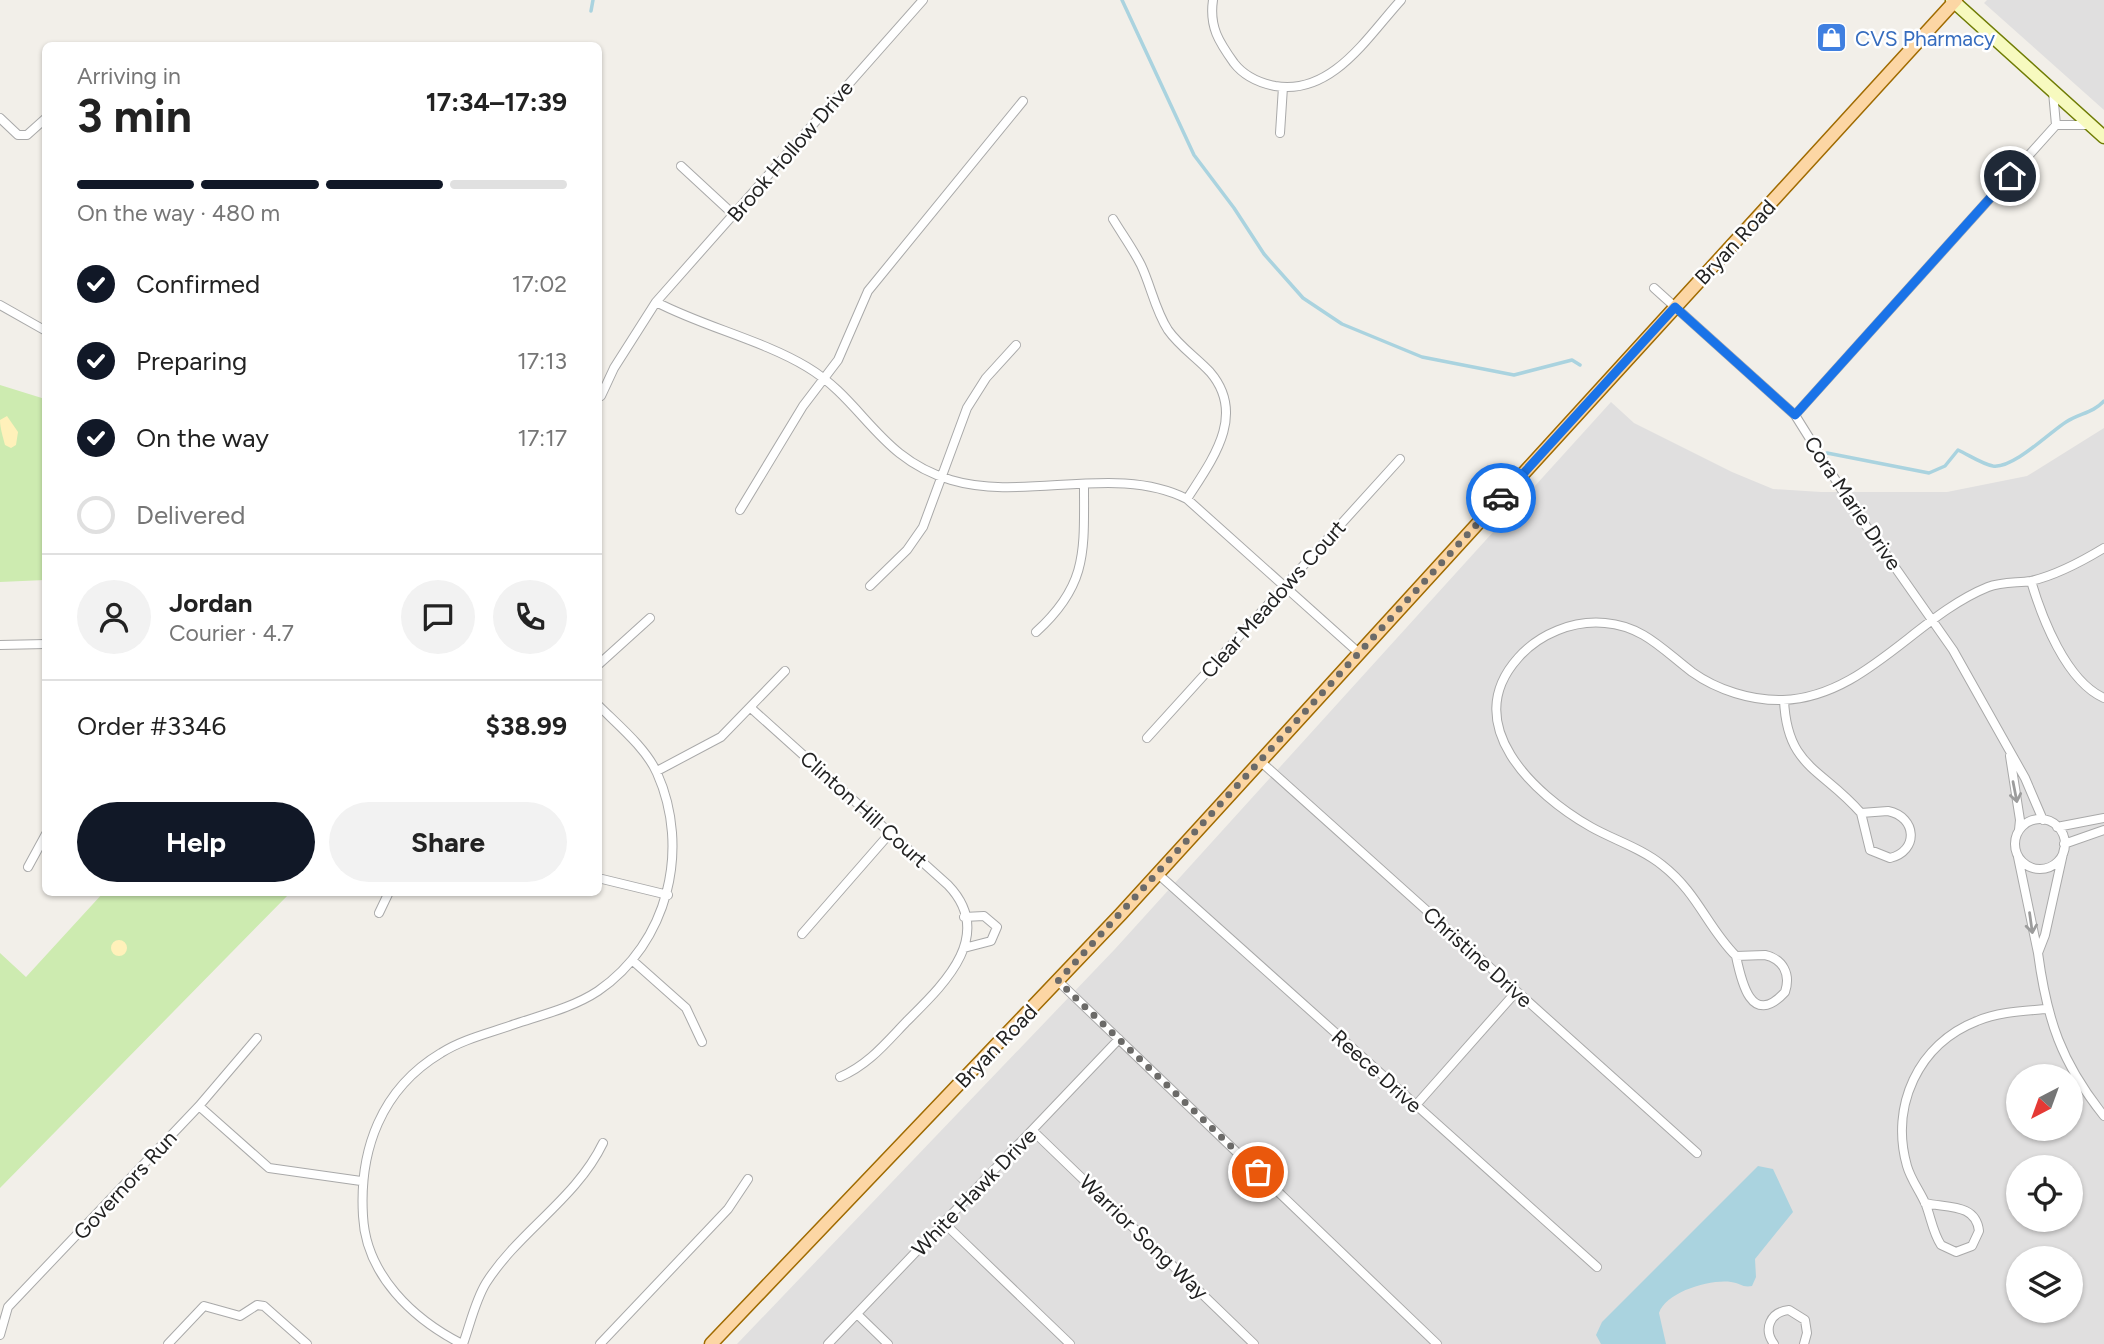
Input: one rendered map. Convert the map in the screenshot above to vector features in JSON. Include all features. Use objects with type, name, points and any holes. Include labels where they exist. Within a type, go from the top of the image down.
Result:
[{"type":"main road","name":"Bryan Road","points":[[711,1344],[1058,981],[1954,1]]},
{"type":"street","name":"Brook Hollow Drive","points":[[602,394],[614,368],[656,302],[923,0]]},
{"type":"street","points":[[1213,0],[1213,29],[1239,69],[1262,83],[1283,87],[1302,87],[1335,72],[1401,0]]},
{"type":"street","points":[[1954,1],[2104,137]]},
{"type":"street","points":[[1280,132],[1283,87]]},
{"type":"street","points":[[1795,415],[2056,125],[2057,112],[2053,91]]},
{"type":"street","points":[[740,510],[796,418],[838,360],[868,291],[1023,101]]},
{"type":"street","points":[[0,118],[19,135],[27,135],[42,122]]},
{"type":"street","points":[[2056,125],[2091,125]]},
{"type":"street","points":[[681,166],[734,215]]},
{"type":"street","points":[[1113,219],[1140,264],[1167,328],[1209,372],[1218,384],[1224,401],[1225,432],[1218,450],[1187,499]]},
{"type":"street","name":"Cora Marie Drive","points":[[1654,288],[1795,415],[1850,503],[1932,620],[1983,699],[2009,753],[2025,778],[2043,820]]},
{"type":"street","points":[[656,302],[703,324],[794,359],[824,379],[897,452],[921,470],[968,484],[1151,485],[1187,499],[1359,653]]},
{"type":"street","points":[[0,305],[42,329]]},
{"type":"street","points":[[870,586],[907,550],[923,527],[971,400],[986,378],[1016,345]]},
{"type":"street","name":"Clear Meadows Court","points":[[1147,738],[1399,459]]},
{"type":"street","points":[[1036,632],[1069,596],[1080,570],[1084,541],[1084,486]]},
{"type":"street","points":[[1736,956],[1765,955],[1776,958],[1787,972],[1785,992],[1768,1003],[1749,998],[1742,988],[1736,956],[1697,899],[1677,877],[1643,852],[1590,827],[1566,811],[1520,768],[1499,736],[1496,694],[1514,662],[1544,637],[1573,624],[1605,623],[1646,634],[1693,673],[1728,691],[1784,700],[1819,693],[1855,678],[1932,620],[1989,587],[2031,580],[2062,571],[2104,548]]},
{"type":"street","points":[[2031,580],[2038,605],[2070,668],[2088,689],[2104,698]]},
{"type":"street","points":[[602,661],[650,618]]},
{"type":"street","points":[[0,645],[42,644]]},
{"type":"street","points":[[657,771],[721,737],[752,709],[785,671]]},
{"type":"street","points":[[1784,700],[1787,734],[1794,748],[1801,759],[1861,813],[1870,850],[1882,858],[1904,852],[1911,838],[1908,823],[1903,817],[1888,811],[1861,813]]},
{"type":"street","points":[[602,709],[626,732],[657,771],[671,825],[673,845],[668,895],[653,931],[632,960],[587,998],[461,1043],[416,1070],[401,1087],[375,1126],[361,1181],[363,1226],[373,1256],[390,1288],[420,1320],[462,1344],[484,1286],[503,1260],[590,1170],[603,1143]]},
{"type":"street","name":"Clinton Hill Court","points":[[752,709],[954,891],[964,918],[964,948],[952,975],[861,1068],[840,1077]]},
{"type":"street","name":"Cora Marie Drive","points":[[2009,753],[2020,820],[2018,831]]},
{"type":"street","name":"Christine Drive","points":[[1259,761],[1697,1153]]},
{"type":"street","points":[[2104,818],[2057,827],[2043,820],[2027,823],[2018,831],[2015,844],[2038,953],[2046,1009],[2071,1068],[2104,1116]]},
{"type":"street","points":[[2038,953],[2045,935],[2064,847],[2057,827]]},
{"type":"street","points":[[2018,857],[2029,867],[2043,869],[2057,862],[2064,847],[2104,830]]},
{"type":"street","points":[[802,934],[891,832]]},
{"type":"street","points":[[28,867],[42,841]]},
{"type":"street","name":"Reece Drive","points":[[1157,874],[1597,1267]]},
{"type":"street","points":[[602,879],[668,895]]},
{"type":"street","points":[[379,913],[387,896]]},
{"type":"street","points":[[964,918],[984,916],[997,927],[991,941],[964,948]]},
{"type":"street","points":[[632,960],[686,1008],[702,1042]]},
{"type":"street","points":[[1058,981],[1437,1344]]},
{"type":"street","points":[[1416,1105],[1516,992]]},
{"type":"street","points":[[1925,1203],[1960,1208],[1972,1214],[1979,1227],[1975,1243],[1961,1251],[1944,1247],[1939,1242],[1925,1203],[1907,1169],[1901,1141],[1902,1111],[1908,1089],[1918,1069],[1943,1039],[1963,1027],[1997,1015],[2046,1009]]},
{"type":"street","name":"Governors Run","points":[[0,1335],[8,1307],[200,1106],[257,1038]]},
{"type":"street","name":"White Hawk Drive","points":[[828,1344],[1119,1039]]},
{"type":"street","points":[[200,1106],[269,1168],[288,1173],[361,1181]]},
{"type":"street","name":"Warrior Song Way","points":[[1033,1131],[1254,1344]]},
{"type":"street","points":[[600,1344],[728,1209],[748,1178]]},
{"type":"street","points":[[943,1222],[1070,1344]]},
{"type":"street","points":[[167,1344],[204,1306],[240,1317],[257,1305],[264,1306],[307,1344]]},
{"type":"street","points":[[1774,1344],[1768,1334],[1769,1322],[1776,1314],[1789,1310],[1800,1315],[1806,1323],[1804,1344]]},
{"type":"street","points":[[857,1314],[888,1344]]},
{"type":"shaded area","points":[[1987,0],[2104,0],[2104,110],[1984,3]]},
{"type":"shaded area","points":[[1611,402],[1634,423],[1732,472],[1773,489],[1821,492],[1947,492],[2027,476],[2104,428],[2104,1344],[737,1344],[1115,949]]},
{"type":"green space","points":[[0,385],[42,398],[42,580],[0,582]]},
{"type":"green space","points":[[100,896],[287,896],[0,1188],[0,953],[26,977]]},
{"type":"sand","points":[[7,416],[18,432],[16,445],[11,448],[5,445],[0,426],[0,420]]},
{"type":"sand","points":[[119,940],[125,942],[125,954],[119,956],[113,954],[111,948],[113,942]]},
{"type":"water","points":[[1758,1166],[1773,1169],[1793,1212],[1755,1259],[1756,1277],[1752,1286],[1731,1282],[1712,1283],[1690,1288],[1670,1299],[1659,1313],[1666,1344],[1601,1344],[1596,1335],[1602,1322]]},
{"type":"waterway","points":[[591,11],[593,0]]},
{"type":"waterway","points":[[1122,0],[1194,155],[1264,254],[1303,298],[1342,324],[1422,357],[1514,375],[1572,360],[1580,365]]},
{"type":"waterway","points":[[1827,453],[1929,473],[1945,466],[1958,450],[1989,465],[2001,465],[2021,456],[2066,422],[2104,401]]},
{"type":"way so far","points":[[1258,1172],[1058,981],[1501,498]]},
{"type":"place","name":"CVS Pharmacy","points":[[1832,38]]},
{"type":"route","points":[[1501,498],[1675,307],[1795,415],[2010,176]]}]
